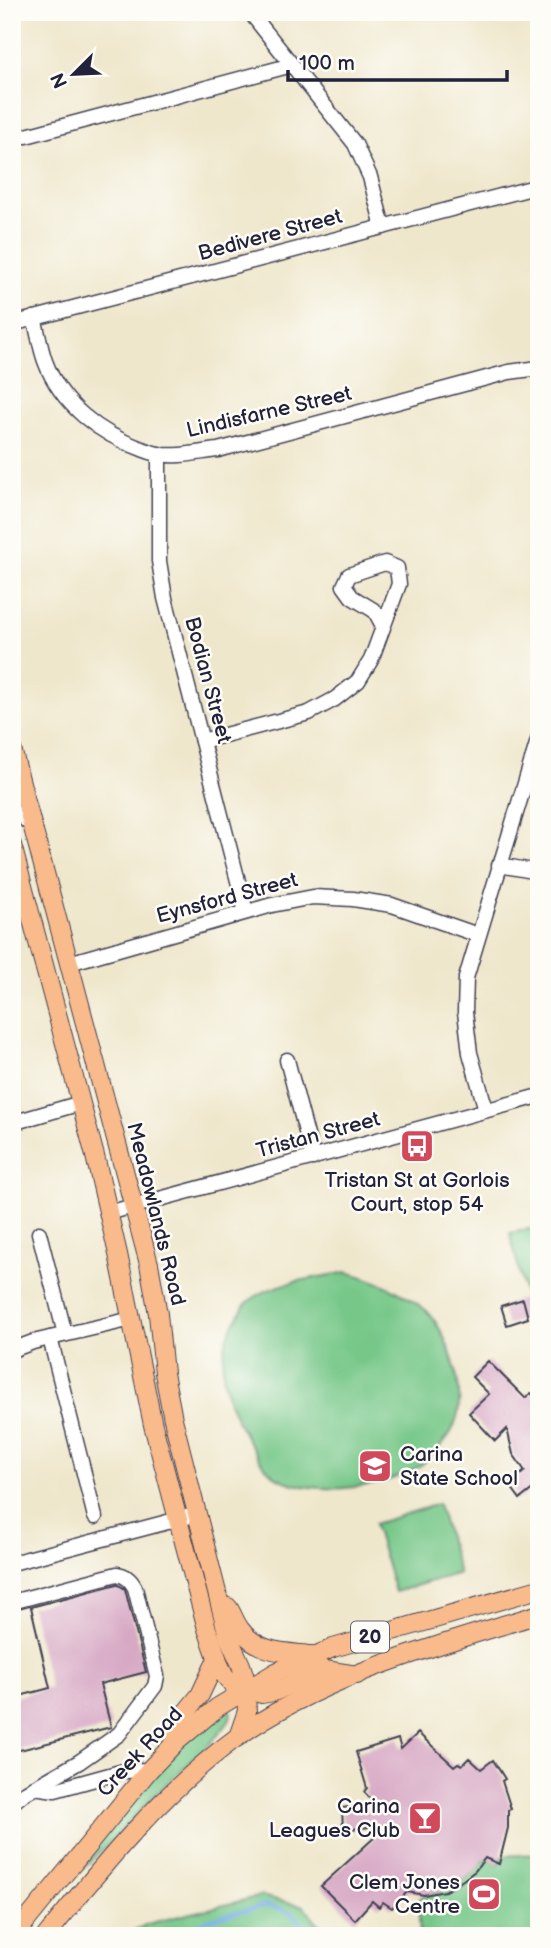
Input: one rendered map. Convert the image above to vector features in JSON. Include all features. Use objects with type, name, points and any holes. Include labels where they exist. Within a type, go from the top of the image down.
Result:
[{"type":"main road","name":"Meadowlands Road","points":[[12,749],[155,1293],[167,1393],[219,1601],[228,1636],[244,1672],[247,1711],[238,1737]]},
{"type":"main road","points":[[12,845],[108,1213],[153,1425],[207,1629],[218,1659],[228,1680],[257,1693],[268,1693],[325,1670],[357,1675]]},
{"type":"main road","name":"Creek Road","points":[[14,1936],[149,1770],[176,1741],[218,1707],[276,1672],[314,1655],[539,1589]]},
{"type":"main road","points":[[219,1601],[230,1608],[235,1622],[253,1643],[274,1651],[314,1655]]},
{"type":"main road","name":"20","points":[[46,1936],[90,1881],[150,1814],[190,1776],[238,1737],[310,1695],[357,1675],[539,1614]]},
{"type":"main road","points":[[176,1741],[177,1723],[200,1695],[218,1659]]},
{"type":"street","points":[[250,12],[355,144],[370,177],[383,227]]},
{"type":"street","points":[[26,136],[292,65]]},
{"type":"street","name":"Bedivere Street","points":[[12,324],[539,186]]},
{"type":"street","name":"Lindisfarne Street","points":[[34,318],[45,360],[56,383],[76,409],[100,430],[159,454],[218,450],[509,372],[539,368]]},
{"type":"street","name":"Bodian Street","points":[[159,454],[159,561],[165,598],[246,912]]},
{"type":"street","points":[[202,741],[309,713],[335,699],[358,681],[371,660],[399,584],[397,568],[385,563],[349,575],[344,586],[352,597],[375,611],[383,626]]},
{"type":"street","points":[[486,1110],[470,1053],[465,1012],[466,978],[539,737]]},
{"type":"street","points":[[12,783],[12,795]]},
{"type":"street","points":[[12,812],[20,814],[33,829]]},
{"type":"street","points":[[499,866],[539,872]]},
{"type":"street","name":"Eynsford Street","points":[[69,963],[246,912],[313,897],[392,905],[478,935]]},
{"type":"street","points":[[287,1060],[313,1158]]},
{"type":"street","name":"Tristan Street","points":[[108,1213],[539,1096]]},
{"type":"street","points":[[12,1123],[81,1103]]},
{"type":"street","points":[[39,1233],[95,1517]]},
{"type":"street","points":[[12,1350],[33,1342],[132,1319]]},
{"type":"street","points":[[12,1563],[198,1514]]},
{"type":"street","points":[[12,1602],[122,1574],[135,1588],[157,1676],[155,1686],[119,1734],[12,1803]]},
{"type":"street","points":[[34,1787],[55,1790],[124,1771],[149,1770]]},
{"type":"green space","points":[[539,1227],[539,1354],[510,1233]]},
{"type":"green space","points":[[347,1272],[372,1279],[395,1290],[425,1309],[435,1321],[448,1348],[457,1378],[459,1407],[456,1420],[449,1435],[430,1458],[393,1479],[353,1487],[294,1484],[270,1472],[259,1459],[234,1415],[224,1382],[224,1350],[229,1333],[242,1310],[255,1297],[294,1282]]},
{"type":"green space","points":[[438,1504],[459,1573],[395,1592],[374,1524]]},
{"type":"green space","points":[[231,1709],[229,1721],[217,1737],[157,1792],[81,1870],[77,1864],[148,1779],[187,1740]]},
{"type":"green space","name":"Clem Jones Centre","points":[[539,1854],[539,1936],[420,1936],[418,1900],[457,1885],[485,1858],[499,1864],[503,1856]]},
{"type":"green space","name":"Clem Jones Centre","points":[[261,1896],[304,1906],[328,1936],[125,1936],[147,1924]]},
{"type":"building","points":[[523,1299],[528,1318],[507,1325],[501,1306]]},
{"type":"building","points":[[488,1361],[525,1398],[531,1393],[539,1401],[539,1484],[520,1499],[509,1484],[525,1471],[513,1454],[507,1429],[495,1441],[469,1413],[489,1394],[472,1377]]},
{"type":"building","points":[[117,1584],[125,1589],[146,1672],[100,1684],[111,1727],[12,1752],[12,1698],[50,1688],[31,1607]]},
{"type":"building","name":"Carina Leagues Club","points":[[418,1733],[454,1766],[458,1763],[462,1765],[469,1758],[481,1769],[493,1760],[505,1779],[502,1781],[511,1809],[508,1810],[508,1828],[499,1864],[485,1858],[475,1871],[455,1886],[424,1895],[407,1892],[392,1908],[383,1902],[379,1907],[372,1901],[355,1920],[321,1886],[388,1825],[343,1830],[342,1808],[375,1804],[364,1792],[367,1788],[356,1752],[398,1739],[401,1749]]},
{"type":"waterway","points":[[167,1936],[211,1919],[268,1905],[293,1914],[315,1936]]},
{"type":"place","name":"Tristan St at Gorlois Court, stop 54","points":[[417,1146]]},
{"type":"place","name":"Carina State School","points":[[375,1466]]},
{"type":"place","name":"Carina Leagues Club","points":[[425,1818]]},
{"type":"place","name":"Clem Jones Centre","points":[[484,1894]]}]
